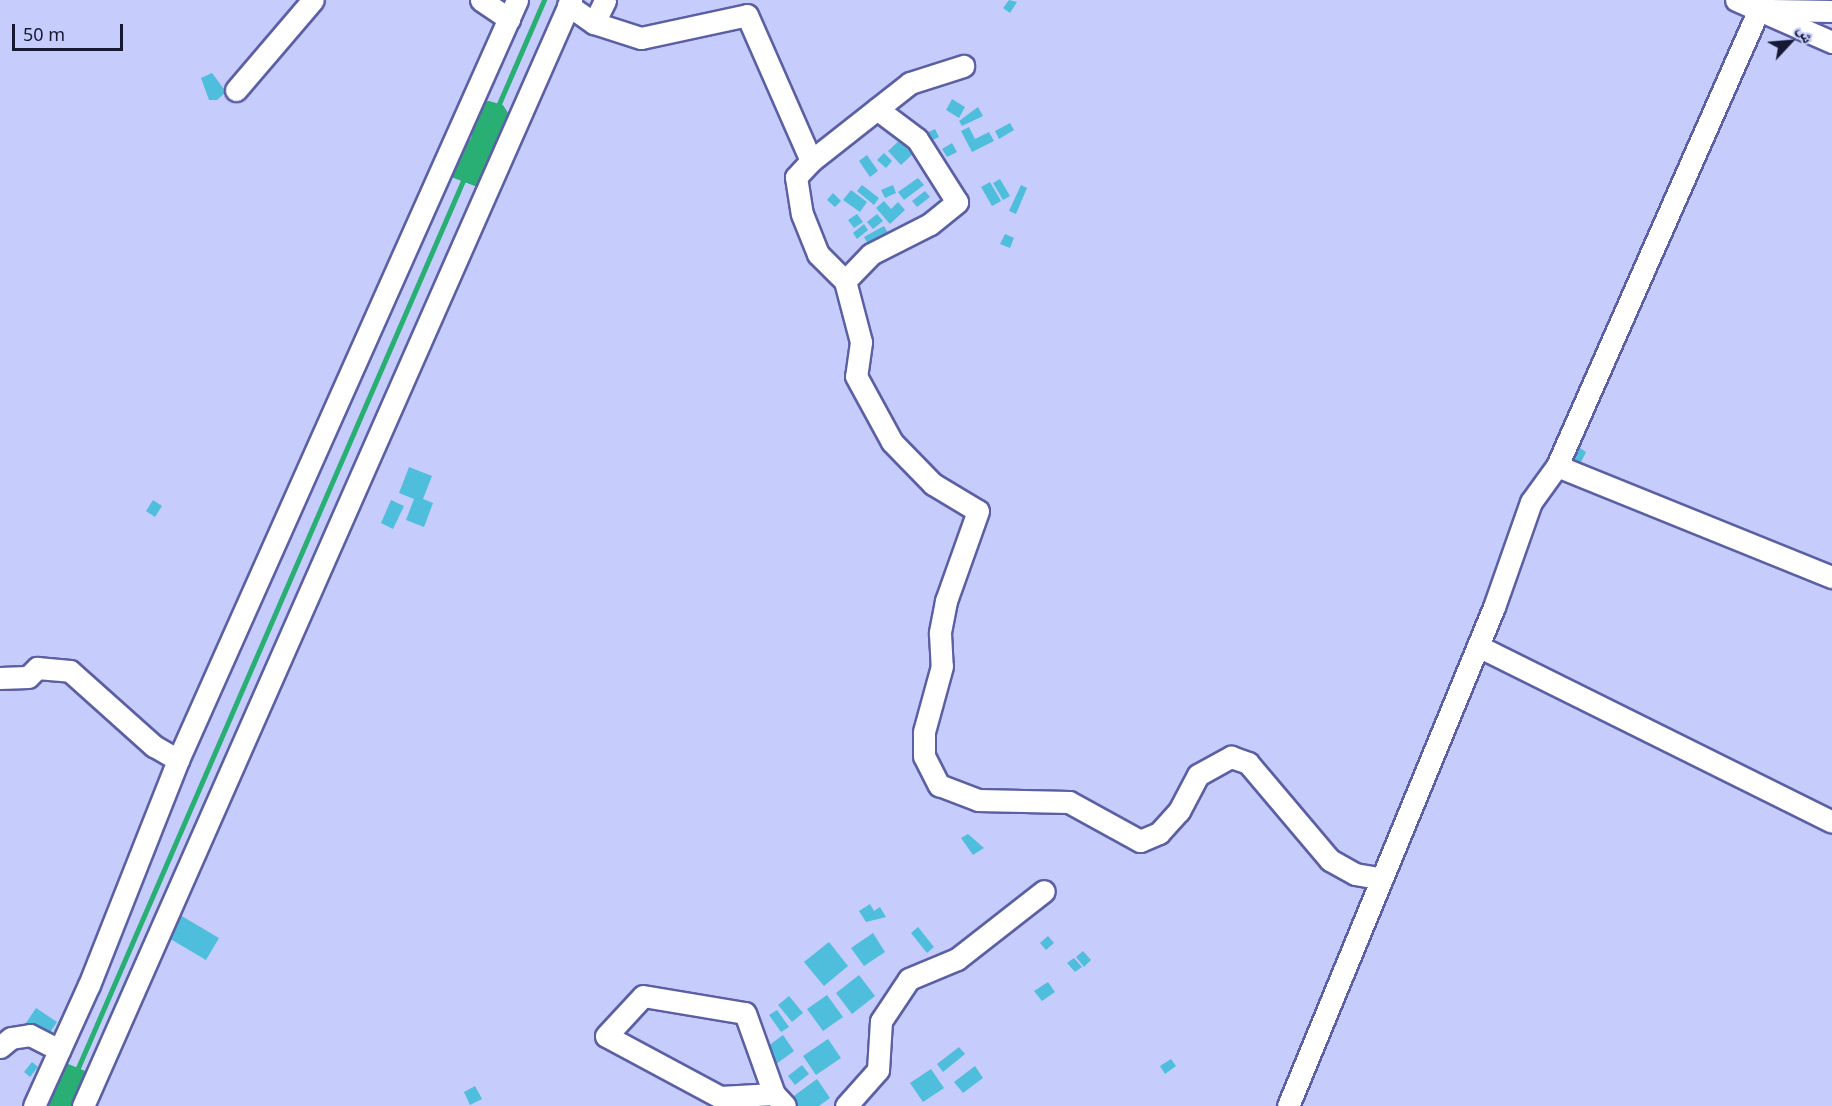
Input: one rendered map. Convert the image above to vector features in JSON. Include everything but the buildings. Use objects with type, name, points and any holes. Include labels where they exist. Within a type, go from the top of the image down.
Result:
[{"type":"street","points":[[236,90],[313,0]]},
{"type":"street","points":[[34,1106],[178,760],[513,10],[481,0]]},
{"type":"street","points":[[594,23],[605,0]]},
{"type":"street","points":[[1736,0],[1761,5],[1832,11]]},
{"type":"street","points":[[83,1106],[570,3],[594,23],[640,38],[747,15],[811,161]]},
{"type":"street","points":[[1761,5],[1832,42]]},
{"type":"street","points":[[1288,1106],[1478,646],[1531,502],[1557,466],[1611,332],[1761,5]]},
{"type":"street","points":[[963,66],[910,83],[811,161],[796,177],[802,214],[818,254],[845,281],[861,342],[856,376],[892,442],[933,484],[978,511],[946,601],[939,633],[942,666],[924,732],[924,756],[939,785],[978,800],[1069,802],[1140,841],[1159,833],[1179,811],[1198,775],[1231,757],[1248,763],[1269,785],[1330,860],[1355,874],[1382,879]]},
{"type":"street","points":[[845,281],[871,254],[930,224],[957,202],[917,139],[876,109]]},
{"type":"street","points":[[1557,466],[1832,577]]},
{"type":"street","points":[[1478,646],[1832,822]]},
{"type":"street","points":[[0,678],[28,677],[37,668],[70,670],[154,746],[178,760]]},
{"type":"street","points":[[846,1106],[878,1070],[881,1021],[909,979],[957,959],[1044,891]]},
{"type":"street","points":[[643,996],[745,1014],[779,1100],[720,1097],[606,1036],[643,996]]},
{"type":"street","points":[[0,1047],[12,1038],[30,1035],[59,1050]]},
{"type":"shaded area","points":[[489,101],[503,105],[510,116],[480,188],[446,175],[471,138],[478,102]]},
{"type":"shaded area","points":[[61,1061],[90,1073],[78,1106],[43,1106]]},
{"type":"waterway","points":[[499,104],[544,0]]},
{"type":"waterway","points":[[78,1068],[463,181]]}]
